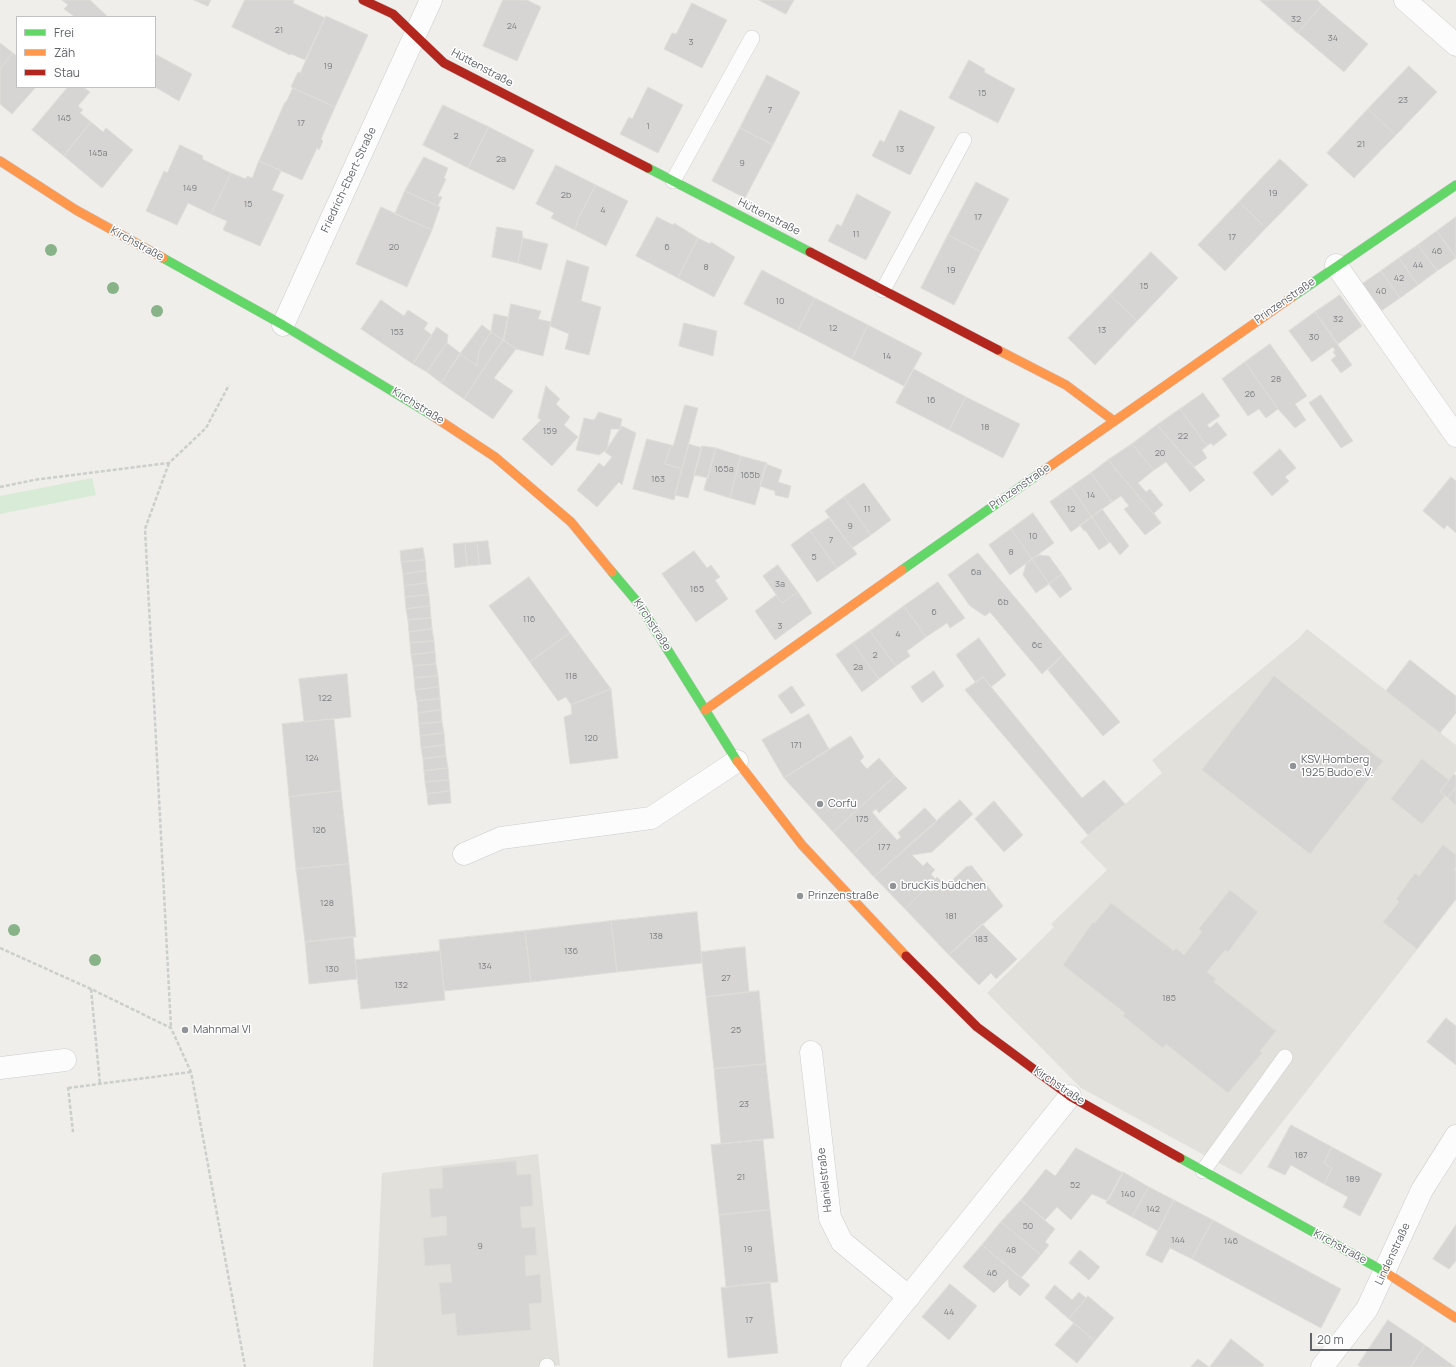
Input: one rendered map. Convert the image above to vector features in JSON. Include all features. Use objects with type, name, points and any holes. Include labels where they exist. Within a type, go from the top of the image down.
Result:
[{"type":"street","points":[[363,0],[393,14],[415,35]]},
{"type":"street","name":"Friedrich-Ebert-Straße","points":[[283,325],[431,0]]},
{"type":"street","points":[[1405,0],[1456,45]]},
{"type":"street","name":"Hüttenstraße","points":[[415,35],[444,63],[1066,385],[1114,420]]},
{"type":"street","name":"Kirchstraße","points":[[0,161],[76,210],[283,325],[413,402],[495,457],[571,522],[640,604],[737,761],[802,845],[889,940],[976,1027],[1070,1096],[1385,1272],[1456,1318]]},
{"type":"street","name":"Prinzenstraße","points":[[706,710],[1114,420],[1336,265],[1456,185]]},
{"type":"street","points":[[1336,265],[1456,436]]},
{"type":"street","points":[[464,854],[501,838],[651,818],[737,761]]},
{"type":"street","name":"Hanielstraße","points":[[811,1052],[830,1218],[842,1242],[909,1297]]},
{"type":"street","points":[[0,1068],[65,1060]]},
{"type":"street","points":[[852,1367],[1070,1096]]},
{"type":"street","name":"Lindenstraße","points":[[1322,1367],[1367,1309],[1422,1190],[1456,1136]]},
{"type":"lane","points":[[673,181],[752,38]]},
{"type":"lane","points":[[883,290],[964,140]]},
{"type":"lane","points":[[1203,1171],[1285,1057]]},
{"type":"path","points":[[229,385],[206,428],[169,464],[145,529],[171,1028],[191,1072],[245,1367]]},
{"type":"path","points":[[0,487],[34,480],[169,464]]},
{"type":"path","points":[[0,948],[171,1028]]},
{"type":"path","points":[[90,989],[100,1084]]},
{"type":"path","points":[[65,1060],[73,1132]]},
{"type":"path","points":[[68,1088],[191,1072]]},
{"type":"shaded area","points":[[1307,629],[1456,745],[1456,771],[1440,792],[1456,805],[1456,900],[1241,1175],[1081,1088],[987,993],[1054,927],[1051,924],[1107,870],[1080,842],[1162,773],[1152,760],[1298,639]]},
{"type":"shaded area","points":[[538,1154],[560,1365],[538,1367],[373,1367],[382,1173]]},
{"type":"green space","points":[[92,478],[96,495],[0,514],[0,496]]},
{"type":"building","points":[[62,0],[90,0],[107,16],[74,16],[64,9],[68,5]]},
{"type":"building","points":[[194,0],[211,0],[208,6]]},
{"type":"building","points":[[245,0],[294,0],[293,3],[325,18],[305,60],[291,54],[290,55],[232,27]]},
{"type":"building","points":[[503,0],[527,0],[541,7],[517,61],[483,46]]},
{"type":"building","points":[[759,0],[794,0],[786,14]]},
{"type":"building","points":[[1260,0],[1317,0],[1322,5],[1298,33]]},
{"type":"building","points":[[692,3],[727,20],[702,68],[664,49],[672,33],[676,34]]},
{"type":"building","points":[[1322,5],[1368,44],[1344,72],[1298,33]]},
{"type":"building","points":[[326,16],[368,35],[335,107],[291,87],[298,72],[300,73]]},
{"type":"building","points":[[0,43],[13,53],[0,69]]},
{"type":"building","points":[[13,53],[16,55],[16,88],[35,88],[12,114],[0,104],[0,69]]},
{"type":"building","points":[[156,55],[192,74],[179,101],[156,88]]},
{"type":"building","points":[[969,60],[985,69],[984,72],[1015,89],[998,123],[949,98]]},
{"type":"building","points":[[1409,66],[1437,92],[1396,135],[1368,109]]},
{"type":"building","points":[[767,75],[800,92],[773,145],[740,128]]},
{"type":"building","points":[[648,87],[683,105],[658,153],[620,134],[629,117],[632,119]]},
{"type":"building","points":[[67,88],[84,88],[90,92],[78,106],[83,110],[80,113],[91,122],[64,156],[32,130]]},
{"type":"building","points":[[293,88],[335,107],[321,139],[323,141],[319,150],[317,148],[302,180],[259,161],[285,102]]},
{"type":"building","points":[[443,105],[489,127],[468,168],[423,145]]},
{"type":"building","points":[[1368,109],[1396,135],[1354,178],[1327,153]]},
{"type":"building","points":[[900,110],[935,127],[910,175],[872,156],[880,140],[884,142]]},
{"type":"building","points":[[91,122],[103,132],[106,128],[133,150],[102,188],[64,156]]},
{"type":"building","points":[[489,127],[534,150],[514,190],[468,168]]},
{"type":"building","points":[[740,128],[773,145],[745,198],[712,181]]},
{"type":"building","points":[[180,145],[203,156],[202,159],[231,173],[211,214],[188,203],[177,225],[146,211],[164,171],[167,173]]},
{"type":"building","points":[[424,157],[448,168],[444,178],[446,179],[438,196],[442,197],[438,206],[405,191]]},
{"type":"building","points":[[1280,159],[1308,185],[1266,228],[1239,202]]},
{"type":"building","points":[[259,161],[281,171],[272,190],[284,195],[260,246],[223,230],[227,221],[211,214],[231,173],[246,179],[247,176],[252,178]]},
{"type":"building","points":[[556,165],[596,185],[578,219],[575,230],[551,218],[554,213],[536,204]]},
{"type":"building","points":[[976,182],[1009,199],[981,252],[948,235]]},
{"type":"building","points":[[596,185],[628,201],[606,246],[575,230],[578,219]]},
{"type":"building","points":[[405,191],[440,207],[432,230],[395,214]]},
{"type":"building","points":[[857,194],[891,212],[866,260],[828,241],[837,224],[841,226]]},
{"type":"building","points":[[1239,202],[1266,228],[1225,271],[1198,245]]},
{"type":"building","points":[[381,207],[432,230],[407,287],[356,264]]},
{"type":"building","points":[[657,217],[673,225],[674,223],[698,238],[678,278],[636,256]]},
{"type":"building","points":[[1456,217],[1456,258],[1437,231]]},
{"type":"building","points":[[497,227],[522,231],[523,238],[518,263],[492,257]]},
{"type":"building","points":[[1437,231],[1456,258],[1437,271],[1418,245]]},
{"type":"building","points":[[948,235],[981,252],[954,305],[921,288]]},
{"type":"building","points":[[523,238],[548,244],[541,270],[518,263]]},
{"type":"building","points":[[698,238],[710,244],[711,242],[735,257],[714,297],[678,278]]},
{"type":"building","points":[[1418,245],[1437,271],[1418,285],[1399,258]]},
{"type":"building","points":[[1151,252],[1178,278],[1137,321],[1110,295]]},
{"type":"building","points":[[1399,258],[1418,285],[1400,298],[1381,271]]},
{"type":"building","points":[[567,260],[589,267],[581,301],[601,307],[589,355],[565,349],[569,334],[550,326]]},
{"type":"building","points":[[762,270],[815,298],[798,331],[744,304]]},
{"type":"building","points":[[1381,271],[1400,298],[1381,311],[1362,284]]},
{"type":"building","points":[[1110,295],[1137,321],[1095,365],[1068,338]]},
{"type":"building","points":[[1340,295],[1362,326],[1338,344],[1315,312]]},
{"type":"building","points":[[815,298],[868,325],[852,359],[798,331]]},
{"type":"building","points":[[381,300],[404,316],[408,310],[428,323],[424,329],[432,335],[413,364],[361,329]]},
{"type":"building","points":[[511,304],[541,311],[538,319],[551,322],[543,356],[516,349],[504,340]]},
{"type":"building","points":[[1315,312],[1352,365],[1341,373],[1331,360],[1336,356],[1333,352],[1335,351],[1333,347],[1312,362],[1289,331]]},
{"type":"building","points":[[494,314],[508,317],[503,340],[491,332]]},
{"type":"building","points":[[684,323],[717,331],[713,356],[679,346]]},
{"type":"building","points":[[482,325],[491,332],[479,351],[477,366],[460,354]]},
{"type":"building","points":[[868,325],[922,353],[904,386],[852,359]]},
{"type":"building","points":[[437,327],[448,335],[447,343],[427,372],[413,364]]},
{"type":"building","points":[[491,332],[503,340],[464,399],[441,383],[460,354],[477,366],[479,351]]},
{"type":"building","points":[[503,340],[516,349],[494,378],[513,391],[493,419],[464,399]]},
{"type":"building","points":[[447,343],[460,353],[441,383],[427,372]]},
{"type":"building","points":[[1270,344],[1307,396],[1295,404],[1306,420],[1295,428],[1278,409],[1245,362]]},
{"type":"building","points":[[1245,362],[1278,409],[1266,418],[1259,409],[1248,416],[1222,379]]},
{"type":"building","points":[[914,369],[966,397],[949,430],[896,403]]},
{"type":"building","points":[[546,386],[560,399],[556,404],[570,417],[564,425],[578,437],[552,466],[522,439],[541,420],[538,418]]},
{"type":"building","points":[[1203,393],[1220,416],[1207,425],[1210,428],[1217,422],[1227,435],[1213,446],[1211,443],[1207,446],[1180,409]]},
{"type":"building","points":[[1321,395],[1353,441],[1341,448],[1309,403]]},
{"type":"building","points":[[966,397],[1020,424],[1003,458],[949,430]]},
{"type":"building","points":[[685,405],[698,408],[682,469],[665,464],[671,445],[673,446]]},
{"type":"building","points":[[1180,409],[1207,446],[1202,450],[1207,458],[1194,467],[1157,425]]},
{"type":"building","points":[[599,412],[622,419],[620,429],[611,429],[607,449],[599,455],[576,450],[584,418],[594,420]]},
{"type":"building","points":[[1157,425],[1205,480],[1190,492],[1166,462],[1154,470],[1132,444]]},
{"type":"building","points":[[622,426],[636,433],[622,485],[619,482],[597,507],[577,490],[599,463],[604,467],[612,457],[605,452]]},
{"type":"building","points":[[647,439],[671,445],[665,464],[682,469],[674,500],[633,489]]},
{"type":"building","points":[[689,444],[702,448],[688,498],[675,495]]},
{"type":"building","points":[[1132,444],[1154,470],[1138,483],[1146,492],[1150,489],[1163,505],[1154,513],[1161,523],[1108,460]]},
{"type":"building","points":[[702,446],[716,448],[708,478],[694,475]]},
{"type":"building","points":[[716,448],[741,456],[730,498],[704,490]]},
{"type":"building","points":[[1280,449],[1296,468],[1285,477],[1289,481],[1272,496],[1253,473]]},
{"type":"building","points":[[741,456],[767,463],[755,505],[730,498]]},
{"type":"building","points":[[1108,460],[1161,523],[1145,535],[1124,509],[1129,506],[1121,496],[1112,502],[1091,473]]},
{"type":"building","points":[[766,464],[782,470],[778,482],[791,486],[788,498],[775,495],[775,491],[760,486]]},
{"type":"building","points":[[1091,473],[1112,502],[1092,517],[1071,487]]},
{"type":"building","points":[[1451,477],[1456,481],[1456,533],[1447,525],[1444,529],[1423,511]]},
{"type":"building","points":[[864,483],[891,520],[871,535],[844,497]]},
{"type":"building","points":[[1071,487],[1092,517],[1071,532],[1050,502]]},
{"type":"building","points":[[844,497],[871,535],[852,548],[825,511]]},
{"type":"building","points":[[1102,509],[1129,546],[1120,555],[1110,542],[1109,543],[1092,517]]},
{"type":"building","points":[[1033,513],[1054,543],[1032,559],[1011,529]]},
{"type":"building","points":[[1092,517],[1109,543],[1099,550],[1080,525]]},
{"type":"building","points":[[829,518],[857,554],[837,568],[810,531]]},
{"type":"building","points":[[1011,529],[1032,559],[1010,575],[989,545]]},
{"type":"building","points":[[810,531],[837,568],[817,582],[791,545]]},
{"type":"building","points":[[488,541],[491,564],[479,565],[477,542]]},
{"type":"building","points":[[477,542],[479,565],[467,566],[465,543]]},
{"type":"building","points":[[465,543],[467,566],[455,568],[453,544]]},
{"type":"building","points":[[423,548],[425,560],[401,562],[400,551]]},
{"type":"building","points":[[694,551],[707,568],[711,565],[720,577],[715,580],[728,599],[696,622],[662,574]]},
{"type":"building","points":[[978,553],[1063,655],[1042,674],[990,612],[985,616],[970,606],[948,575]]},
{"type":"building","points":[[1039,555],[1049,556],[1062,574],[1049,584],[1032,559]]},
{"type":"building","points":[[1032,559],[1049,584],[1036,593],[1023,575],[1026,564]]},
{"type":"building","points":[[425,560],[426,571],[403,574],[401,562]]},
{"type":"building","points":[[778,565],[798,592],[782,603],[763,576]]},
{"type":"building","points":[[426,571],[427,583],[404,586],[403,574]]},
{"type":"building","points":[[1062,574],[1072,589],[1060,598],[1049,584]]},
{"type":"building","points":[[529,577],[570,633],[530,662],[489,606]]},
{"type":"building","points":[[938,582],[965,618],[950,628],[947,623],[926,637],[904,606]]},
{"type":"building","points":[[427,583],[429,595],[405,597],[404,586]]},
{"type":"building","points":[[798,592],[812,613],[775,640],[755,611],[776,595],[782,603]]},
{"type":"building","points":[[429,595],[430,606],[406,609],[405,597]]},
{"type":"building","points":[[430,606],[431,618],[408,620],[406,609]]},
{"type":"building","points":[[904,606],[926,637],[907,651],[910,656],[896,666],[870,631]]},
{"type":"building","points":[[431,618],[432,629],[409,632],[408,620]]},
{"type":"building","points":[[432,629],[434,641],[410,643],[409,632]]},
{"type":"building","points":[[870,631],[896,666],[879,679],[853,643]]},
{"type":"building","points":[[570,633],[611,689],[571,705],[566,697],[558,701],[530,662]]},
{"type":"building","points":[[979,638],[1006,675],[991,687],[983,677],[976,683],[956,655]]},
{"type":"building","points":[[434,641],[435,652],[411,655],[410,643]]},
{"type":"building","points":[[853,643],[879,679],[862,692],[836,655]]},
{"type":"building","points":[[435,652],[436,664],[413,666],[411,655]]},
{"type":"building","points":[[1063,655],[1120,722],[1103,736],[1048,670]]},
{"type":"building","points":[[1410,660],[1456,696],[1456,713],[1440,733],[1386,691]]},
{"type":"building","points":[[436,664],[438,676],[414,678],[413,666]]},
{"type":"building","points":[[934,671],[944,686],[922,703],[911,687]]},
{"type":"building","points":[[347,674],[351,717],[304,722],[299,679]]},
{"type":"building","points":[[438,676],[439,687],[415,690],[414,678]]},
{"type":"building","name":"KSV Homberg 1925 Budo e.V.","points":[[1274,676],[1383,761],[1310,854],[1202,770]]},
{"type":"building","points":[[983,677],[1082,798],[1104,780],[1125,804],[1088,835],[965,690]]},
{"type":"building","points":[[792,686],[805,705],[791,714],[778,696]]},
{"type":"building","points":[[439,687],[440,699],[417,701],[415,690]]},
{"type":"building","points":[[611,689],[618,758],[570,764],[564,717],[572,714],[571,705]]},
{"type":"building","points":[[440,699],[441,710],[418,713],[417,701]]},
{"type":"building","points":[[441,710],[442,722],[419,724],[418,713]]},
{"type":"building","points":[[809,714],[829,749],[784,778],[762,740]]},
{"type":"building","points":[[334,719],[341,791],[289,797],[282,724]]},
{"type":"building","points":[[442,722],[444,733],[420,736],[419,724]]},
{"type":"building","points":[[444,733],[445,745],[421,748],[420,736]]},
{"type":"building","points":[[851,736],[864,757],[860,761],[867,769],[879,758],[895,776],[833,832],[784,778]]},
{"type":"building","points":[[445,745],[446,756],[423,759],[421,748]]},
{"type":"building","points":[[446,756],[448,768],[424,771],[423,759]]},
{"type":"building","points":[[1422,759],[1449,780],[1440,792],[1445,796],[1422,824],[1391,799]]},
{"type":"building","points":[[448,768],[449,780],[425,782],[424,771]]},
{"type":"building","points":[[1454,774],[1456,776],[1456,787],[1448,798],[1440,792]]},
{"type":"building","points":[[895,776],[907,788],[879,813],[876,809],[872,812],[884,826],[853,854],[833,832]]},
{"type":"building","points":[[449,780],[450,791],[427,794],[425,782]]},
{"type":"building","points":[[1456,787],[1456,804],[1455,805],[1448,798]]},
{"type":"building","points":[[341,791],[349,864],[296,869],[289,797]]},
{"type":"building","points":[[450,791],[451,803],[428,805],[427,794]]},
{"type":"building","points":[[960,800],[973,814],[932,852],[912,855],[923,866],[927,862],[935,870],[931,874],[935,879],[905,909],[874,877]]},
{"type":"building","points":[[994,801],[1023,835],[1004,852],[975,819]]},
{"type":"building","points":[[925,808],[937,821],[874,877],[853,854],[884,826],[897,840],[901,837],[898,833]]},
{"type":"building","points":[[1443,845],[1456,855],[1456,867],[1454,869],[1456,871],[1456,899],[1417,949],[1383,922],[1399,902],[1396,899],[1415,873],[1419,876]]},
{"type":"building","points":[[349,864],[356,937],[305,942],[296,869]]},
{"type":"building","points":[[972,866],[1003,906],[949,955],[905,909],[937,877],[946,886],[966,867]]},
{"type":"building","points":[[1230,890],[1258,912],[1228,952],[1225,950],[1207,972],[1216,979],[1214,982],[1276,1031],[1260,1051],[1262,1053],[1228,1093],[1166,1044],[1163,1048],[1123,1016],[1125,1013],[1063,965],[1093,922],[1095,923],[1111,903],[1174,951],[1176,948],[1184,955],[1202,932],[1199,929]]},
{"type":"building","points":[[697,912],[702,963],[617,972],[611,921]]},
{"type":"building","points":[[611,921],[617,972],[531,982],[525,931]]},
{"type":"building","points":[[982,924],[1017,959],[996,979],[991,973],[979,985],[949,955]]},
{"type":"building","points":[[525,931],[531,982],[444,991],[439,940]]},
{"type":"building","points":[[353,937],[357,979],[309,984],[305,942]]},
{"type":"building","points":[[745,947],[749,992],[706,997],[701,952]]},
{"type":"building","points":[[440,951],[445,1000],[361,1009],[355,960]]},
{"type":"building","points":[[759,991],[766,1064],[714,1069],[706,997]]},
{"type":"building","points":[[1446,1018],[1456,1026],[1456,1065],[1427,1042]]},
{"type":"building","points":[[766,1064],[774,1138],[721,1144],[714,1069]]},
{"type":"building","points":[[1291,1125],[1332,1147],[1324,1163],[1332,1168],[1324,1184],[1291,1165],[1285,1175],[1268,1167]]},
{"type":"building","points":[[763,1140],[770,1210],[719,1215],[711,1145]]},
{"type":"building","points":[[1332,1147],[1382,1174],[1360,1216],[1343,1207],[1348,1197],[1324,1184],[1332,1168],[1324,1163]]},
{"type":"building","points":[[1076,1148],[1123,1173],[1108,1201],[1092,1194],[1071,1220],[1057,1207],[1045,1220],[1021,1200],[1046,1169],[1055,1176]]},
{"type":"building","points":[[516,1161],[517,1175],[531,1174],[533,1206],[520,1207],[522,1228],[535,1227],[537,1255],[525,1256],[526,1276],[540,1274],[542,1303],[529,1304],[531,1330],[457,1336],[455,1313],[442,1315],[439,1283],[452,1282],[450,1264],[425,1266],[423,1238],[447,1235],[446,1216],[431,1218],[429,1189],[443,1188],[442,1168]]},
{"type":"building","points":[[1123,1172],[1149,1187],[1132,1217],[1106,1203]]},
{"type":"building","points":[[1149,1187],[1174,1200],[1158,1231],[1132,1217]]},
{"type":"building","points":[[1021,1200],[1055,1229],[1045,1242],[1049,1245],[1041,1255],[1001,1222]]},
{"type":"building","points":[[1174,1200],[1213,1220],[1192,1259],[1170,1248],[1162,1263],[1146,1255]]},
{"type":"building","points":[[770,1210],[778,1282],[726,1287],[719,1215]]},
{"type":"building","points":[[1213,1220],[1341,1289],[1321,1328],[1192,1259]]},
{"type":"building","points":[[1001,1222],[1041,1255],[1021,1278],[982,1245]]},
{"type":"building","points":[[1456,1225],[1456,1261],[1449,1269],[1433,1259]]},
{"type":"building","points":[[982,1245],[1030,1285],[1020,1296],[1009,1287],[1008,1279],[994,1293],[963,1267]]},
{"type":"building","points":[[1080,1250],[1100,1267],[1089,1280],[1069,1263]]},
{"type":"building","points":[[770,1282],[778,1353],[728,1358],[721,1288]]},
{"type":"building","points":[[950,1284],[977,1306],[949,1340],[922,1317]]},
{"type":"building","points":[[1055,1285],[1072,1300],[1079,1292],[1086,1298],[1069,1319],[1045,1298]]},
{"type":"building","points":[[1088,1296],[1114,1318],[1095,1341],[1069,1319]]},
{"type":"building","points":[[1388,1320],[1425,1345],[1411,1367],[1361,1367],[1358,1365]]},
{"type":"building","points":[[1074,1323],[1095,1341],[1077,1363],[1055,1345]]},
{"type":"building","points":[[1231,1339],[1264,1365],[1262,1367],[1210,1367]]},
{"type":"building","points":[[1425,1345],[1455,1367],[1411,1367]]},
{"type":"building","points":[[1198,1359],[1209,1367],[1191,1367]]},
{"type":"traffic: fast","points":[[648,168],[810,252]]},
{"type":"traffic: fast","points":[[1292,297],[1456,185]]},
{"type":"traffic: fast","points":[[163,258],[283,325],[433,416]]},
{"type":"traffic: fast","points":[[902,570],[1043,471]]},
{"type":"traffic: fast","points":[[612,572],[639,604],[737,761]]},
{"type":"traffic: fast","points":[[1180,1158],[1385,1272]]},
{"type":"traffic: slow","points":[[0,161],[76,210],[163,258]]},
{"type":"traffic: slow","points":[[1043,471],[1292,297]]},
{"type":"traffic: slow","points":[[998,350],[1066,385],[1114,421]]},
{"type":"traffic: slow","points":[[433,416],[495,457],[571,522],[612,572]]},
{"type":"traffic: slow","points":[[705,710],[902,570]]},
{"type":"traffic: slow","points":[[737,761],[802,845],[906,956]]},
{"type":"traffic: slow","points":[[1385,1272],[1456,1318]]},
{"type":"traffic: jam","points":[[363,0],[393,14],[444,63],[648,168]]},
{"type":"traffic: jam","points":[[810,252],[998,350]]},
{"type":"traffic: jam","points":[[906,956],[977,1027],[1070,1096],[1180,1158]]},
{"type":"place","name":"KSV Homberg 1925 Budo e.V.","points":[[1293,766]]},
{"type":"place","name":"Corfu","points":[[820,804]]},
{"type":"place","name":"brucKis büdchen","points":[[893,886]]},
{"type":"place","name":"Prinzenstraße","points":[[800,896]]},
{"type":"place","name":"Mahnmal VI","points":[[185,1030]]}]
